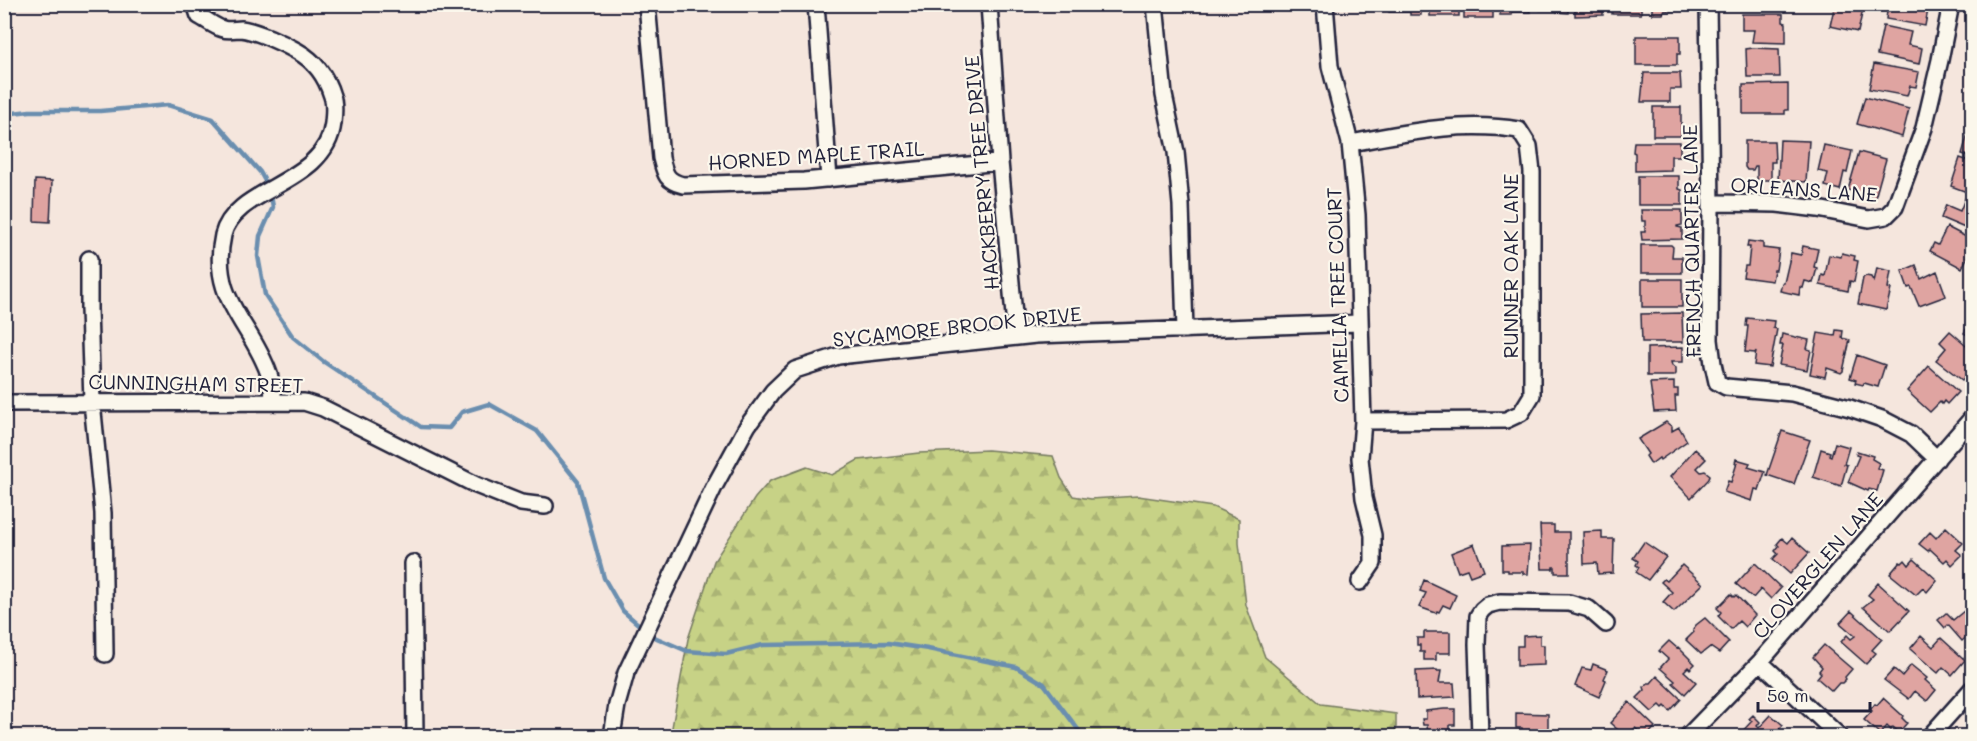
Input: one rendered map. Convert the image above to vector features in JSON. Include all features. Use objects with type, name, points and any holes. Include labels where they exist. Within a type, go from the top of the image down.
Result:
[{"type":"street","points":[[195,4],[200,16],[224,30],[243,29],[298,51],[320,68],[333,99],[332,135],[323,152],[303,170],[242,208],[230,219],[224,234],[220,255],[226,295],[262,358],[269,376],[274,401]]},
{"type":"street","name":"HORNED MAPLE TRAIL","points":[[647,4],[661,158],[665,174],[672,182],[684,185],[804,181],[1000,162]]},
{"type":"street","points":[[816,4],[829,179]]},
{"type":"street","name":"HACKBERRY TREE DRIVE","points":[[989,4],[1000,162],[1016,337]]},
{"type":"street","points":[[1155,4],[1164,95],[1176,152],[1181,205],[1185,330]]},
{"type":"street","name":"CAMELIA TREE COURT","points":[[1325,4],[1330,66],[1350,142],[1357,215],[1363,421],[1360,458],[1364,498],[1373,535],[1373,562],[1360,582]]},
{"type":"street","name":"FRENCH QUARTER LANE","points":[[1708,4],[1711,205],[1710,340],[1717,382],[1725,387],[1792,393],[1882,419],[1911,434],[1937,459]]},
{"type":"street","name":"ORLEANS LANE","points":[[1711,205],[1720,203],[1777,204],[1869,219],[1886,216],[1895,207],[1924,128],[1951,4]]},
{"type":"street","name":"RUNNER OAK LANE","points":[[1350,142],[1423,129],[1495,126],[1519,130],[1529,146],[1532,172],[1532,395],[1521,413],[1506,420],[1363,421]]},
{"type":"street","points":[[89,259],[88,309],[92,402],[103,513],[105,654]]},
{"type":"street","name":"SYCAMORE BROOK DRIVE","points":[[612,736],[617,705],[626,673],[714,487],[748,425],[773,391],[795,370],[838,356],[1016,337],[1359,323]]},
{"type":"street","name":"CUNNINGHAM STREET","points":[[4,403],[304,402],[323,408],[476,485],[521,503],[545,506]]},
{"type":"street","name":"CLOVERGLEN LANE","points":[[1688,736],[1760,662],[1972,418]]},
{"type":"street","points":[[413,563],[415,736]]},
{"type":"street","points":[[1480,736],[1477,644],[1478,616],[1482,610],[1488,605],[1500,602],[1569,603],[1589,609],[1606,624]]},
{"type":"street","points":[[1760,662],[1839,736]]},
{"type":"street","points":[[1930,736],[1972,689]]},
{"type":"green space","points":[[988,450],[1053,456],[1061,478],[1073,496],[1091,499],[1138,496],[1213,507],[1239,519],[1239,543],[1246,605],[1265,657],[1321,704],[1396,714],[1396,736],[718,736],[671,733],[688,639],[714,561],[755,498],[770,481],[807,467],[832,475],[858,460],[919,453]]},
{"type":"building","points":[[1389,4],[1421,4],[1421,15],[1410,15],[1410,12],[1389,12]]},
{"type":"building","points":[[1430,4],[1459,4],[1459,16],[1430,16]]},
{"type":"building","points":[[1464,4],[1493,4],[1493,18],[1464,18]]},
{"type":"building","points":[[1499,4],[1529,4],[1530,12],[1500,15]]},
{"type":"building","points":[[1540,4],[1568,4],[1568,13],[1557,12],[1557,10],[1540,10]]},
{"type":"building","points":[[1575,4],[1603,4],[1603,15],[1575,16]]},
{"type":"building","points":[[1612,4],[1641,4],[1641,14],[1612,14]]},
{"type":"building","points":[[1652,4],[1682,4],[1682,10],[1652,14]]},
{"type":"building","points":[[1742,4],[1784,4],[1784,8],[1742,8]]},
{"type":"building","points":[[1835,4],[1851,4],[1863,9],[1858,32],[1830,26]]},
{"type":"building","points":[[1888,4],[1929,4],[1925,26],[1886,19]]},
{"type":"building","points":[[1742,14],[1783,14],[1783,22],[1786,23],[1786,43],[1752,42],[1754,30],[1742,30]]},
{"type":"building","points":[[1883,26],[1911,32],[1908,45],[1922,48],[1919,64],[1877,55]]},
{"type":"building","points":[[1636,36],[1680,36],[1680,54],[1677,54],[1677,65],[1636,65]]},
{"type":"building","points":[[1746,49],[1779,49],[1780,77],[1747,77]]},
{"type":"building","points":[[1874,64],[1919,72],[1916,87],[1910,86],[1907,96],[1869,89]]},
{"type":"building","points":[[1644,73],[1680,73],[1681,89],[1670,89],[1670,102],[1641,102]]},
{"type":"building","points":[[1788,84],[1788,110],[1785,110],[1785,114],[1743,114],[1743,85]]},
{"type":"building","points":[[1865,97],[1909,109],[1902,137],[1857,124]]},
{"type":"building","points":[[1653,107],[1681,107],[1681,136],[1653,136]]},
{"type":"building","points":[[1970,127],[1972,128],[1972,157],[1962,154]]},
{"type":"building","points":[[1780,140],[1809,141],[1806,182],[1778,180]]},
{"type":"building","points":[[1745,141],[1774,141],[1775,162],[1771,162],[1771,180],[1757,180],[1757,166],[1753,170],[1747,170],[1745,167]]},
{"type":"building","points":[[1634,142],[1680,142],[1680,156],[1671,156],[1671,170],[1635,171]]},
{"type":"building","points":[[1824,145],[1852,151],[1840,190],[1825,186],[1828,173],[1818,171]]},
{"type":"building","points":[[1859,152],[1886,159],[1875,198],[1848,190]]},
{"type":"building","points":[[1960,158],[1972,162],[1972,194],[1951,186]]},
{"type":"building","points":[[1638,176],[1679,176],[1682,205],[1638,205]]},
{"type":"building","points":[[35,180],[52,181],[50,222],[34,221]]},
{"type":"building","points":[[1966,196],[1972,199],[1972,231],[1941,218],[1946,205],[1960,211]]},
{"type":"building","points":[[1641,210],[1682,210],[1682,225],[1677,227],[1682,228],[1682,239],[1642,240],[1641,232],[1645,232],[1645,221],[1642,221]]},
{"type":"building","points":[[1947,227],[1972,240],[1972,248],[1962,268],[1930,251],[1934,243],[1938,245]]},
{"type":"building","points":[[1748,241],[1763,243],[1763,248],[1779,250],[1772,281],[1743,277],[1745,266],[1748,266],[1750,247],[1747,247]]},
{"type":"building","points":[[1641,245],[1671,245],[1673,247],[1672,257],[1682,257],[1682,273],[1641,273]]},
{"type":"building","points":[[1803,246],[1818,249],[1813,283],[1805,281],[1803,288],[1800,287],[1799,295],[1780,291],[1791,253],[1801,255]]},
{"type":"building","points":[[1842,253],[1855,256],[1854,260],[1858,261],[1854,282],[1850,281],[1848,291],[1820,285],[1822,275],[1825,276],[1829,255],[1841,257]]},
{"type":"building","points":[[1916,265],[1921,279],[1937,271],[1946,296],[1919,306],[1911,287],[1908,288],[1902,271]]},
{"type":"building","points":[[1877,268],[1891,271],[1888,288],[1891,289],[1886,310],[1858,304],[1863,278],[1871,277],[1874,282]]},
{"type":"building","points":[[1642,279],[1682,279],[1682,307],[1642,307]]},
{"type":"building","points":[[1682,313],[1683,342],[1642,342],[1641,314]]},
{"type":"building","points":[[1747,318],[1774,321],[1773,328],[1777,329],[1770,367],[1754,365],[1756,351],[1755,353],[1745,352]]},
{"type":"building","points":[[1972,319],[1972,338],[1964,333]]},
{"type":"building","points":[[1836,330],[1843,331],[1842,338],[1850,340],[1843,371],[1841,373],[1827,368],[1825,377],[1810,374],[1818,333],[1835,336]]},
{"type":"building","points":[[1950,331],[1972,350],[1970,358],[1972,368],[1962,380],[1936,360],[1946,348],[1940,342]]},
{"type":"building","points":[[1782,334],[1809,340],[1807,349],[1811,350],[1807,370],[1779,365],[1783,345],[1780,345]]},
{"type":"building","points":[[1683,347],[1683,362],[1671,362],[1676,368],[1674,376],[1647,376],[1647,348]]},
{"type":"building","points":[[1857,355],[1885,365],[1878,387],[1855,383],[1856,380],[1850,378]]},
{"type":"building","points":[[1929,366],[1958,392],[1947,404],[1944,401],[1942,404],[1940,402],[1930,412],[1907,391]]},
{"type":"building","points":[[1674,382],[1674,389],[1678,389],[1678,396],[1675,396],[1676,411],[1654,412],[1650,383]]},
{"type":"building","points":[[1666,422],[1672,427],[1672,431],[1679,427],[1687,441],[1651,464],[1646,456],[1648,454],[1638,439]]},
{"type":"building","points":[[1782,431],[1810,440],[1794,484],[1767,475]]},
{"type":"building","points":[[1835,443],[1849,447],[1841,486],[1813,477],[1821,449],[1830,452],[1831,456]]},
{"type":"building","points":[[1695,449],[1706,459],[1697,468],[1710,475],[1691,498],[1670,477]]},
{"type":"building","points":[[1857,451],[1873,456],[1872,459],[1879,463],[1877,468],[1883,470],[1877,491],[1869,489],[1868,491],[1848,482],[1859,456],[1856,455]]},
{"type":"building","points":[[1736,459],[1750,463],[1748,467],[1765,472],[1759,490],[1755,489],[1752,501],[1724,492],[1728,481],[1731,482],[1737,463],[1735,463]]},
{"type":"building","points":[[1540,525],[1554,525],[1554,532],[1569,532],[1569,573],[1555,573],[1555,567],[1542,569]]},
{"type":"building","points":[[1946,527],[1963,543],[1956,550],[1962,555],[1952,565],[1947,559],[1944,562],[1930,549],[1928,551],[1919,544],[1930,532],[1936,538]]},
{"type":"building","points":[[1602,531],[1602,539],[1614,539],[1613,573],[1598,574],[1597,563],[1584,564],[1583,532]]},
{"type":"building","points":[[1782,538],[1788,543],[1792,538],[1809,553],[1790,574],[1773,559],[1778,554],[1775,551]]},
{"type":"building","points":[[1644,542],[1666,557],[1648,580],[1636,572],[1639,567],[1636,565],[1638,561],[1633,558]]},
{"type":"building","points":[[1474,544],[1484,571],[1470,576],[1467,569],[1458,572],[1451,553]]},
{"type":"building","points":[[1530,545],[1528,574],[1502,570],[1502,546]]},
{"type":"building","points":[[1914,559],[1937,580],[1927,592],[1923,588],[1916,595],[1890,574],[1900,562],[1905,560],[1909,565]]},
{"type":"building","points":[[1755,563],[1781,588],[1771,599],[1761,589],[1753,598],[1736,584]]},
{"type":"building","points":[[1682,565],[1703,584],[1674,612],[1663,602],[1672,592],[1661,582],[1664,579],[1667,581]]},
{"type":"building","points":[[1424,580],[1456,595],[1450,608],[1443,605],[1436,613],[1419,607],[1426,593],[1420,591]]},
{"type":"building","points":[[1878,583],[1909,611],[1890,631],[1863,607],[1873,599],[1868,595]]},
{"type":"building","points":[[1731,594],[1734,597],[1736,595],[1755,615],[1745,627],[1739,621],[1731,629],[1718,616],[1721,612],[1717,608]]},
{"type":"building","points":[[1970,606],[1972,635],[1971,633],[1962,641],[1948,625],[1945,628],[1938,620],[1946,613],[1953,620]]},
{"type":"building","points":[[1851,611],[1882,639],[1872,650],[1876,653],[1866,664],[1841,642],[1847,635],[1851,639],[1855,636],[1840,623]]},
{"type":"building","points":[[1705,618],[1729,642],[1719,653],[1710,647],[1701,654],[1686,640],[1694,632],[1696,625]]},
{"type":"building","points":[[1424,632],[1450,632],[1450,653],[1436,653],[1436,660],[1424,660],[1424,652],[1420,652],[1417,638],[1424,638]]},
{"type":"building","points":[[1540,635],[1540,645],[1544,645],[1544,665],[1517,666],[1517,646],[1523,646],[1523,636]]},
{"type":"building","points":[[1921,636],[1933,647],[1941,638],[1965,660],[1952,675],[1943,667],[1938,673],[1910,649]]},
{"type":"building","points":[[1669,641],[1695,664],[1684,671],[1696,682],[1685,694],[1673,683],[1675,681],[1660,668],[1668,659],[1659,651]]},
{"type":"building","points":[[1824,645],[1852,669],[1845,677],[1846,679],[1832,691],[1817,678],[1822,667],[1813,657]]},
{"type":"building","points":[[1593,664],[1608,670],[1599,697],[1575,686],[1582,668],[1591,670]]},
{"type":"building","points":[[1911,665],[1927,678],[1925,680],[1936,690],[1927,701],[1915,691],[1909,699],[1884,680],[1894,669],[1902,676]]},
{"type":"building","points":[[1416,671],[1441,671],[1439,683],[1454,683],[1455,697],[1417,699]]},
{"type":"building","points":[[1657,676],[1681,699],[1670,711],[1660,705],[1652,712],[1637,698],[1645,690],[1644,687]]},
{"type":"building","points":[[1883,698],[1903,716],[1902,718],[1907,723],[1899,732],[1887,726],[1880,734],[1864,720],[1875,704],[1877,705]]},
{"type":"building","points":[[1629,702],[1655,727],[1647,736],[1635,728],[1625,736],[1610,723]]},
{"type":"building","points":[[1455,709],[1455,725],[1450,725],[1447,736],[1428,736],[1427,725],[1423,725],[1422,719],[1426,719],[1426,711]]},
{"type":"building","points":[[1516,713],[1548,714],[1548,736],[1523,734],[1522,728],[1516,728]]},
{"type":"building","points":[[1753,715],[1760,722],[1757,726],[1759,728],[1771,715],[1783,725],[1773,736],[1738,736],[1752,721],[1749,719]]},
{"type":"waterway","points":[[4,114],[30,111],[100,111],[168,105],[213,119],[260,172],[270,190],[273,207],[260,236],[258,256],[265,295],[293,337],[324,362],[421,427],[449,428],[462,412],[489,404],[537,431],[578,482],[604,578],[623,611],[652,636],[687,651],[726,654],[763,645],[888,643],[1016,667],[1044,684],[1083,736]]}]
